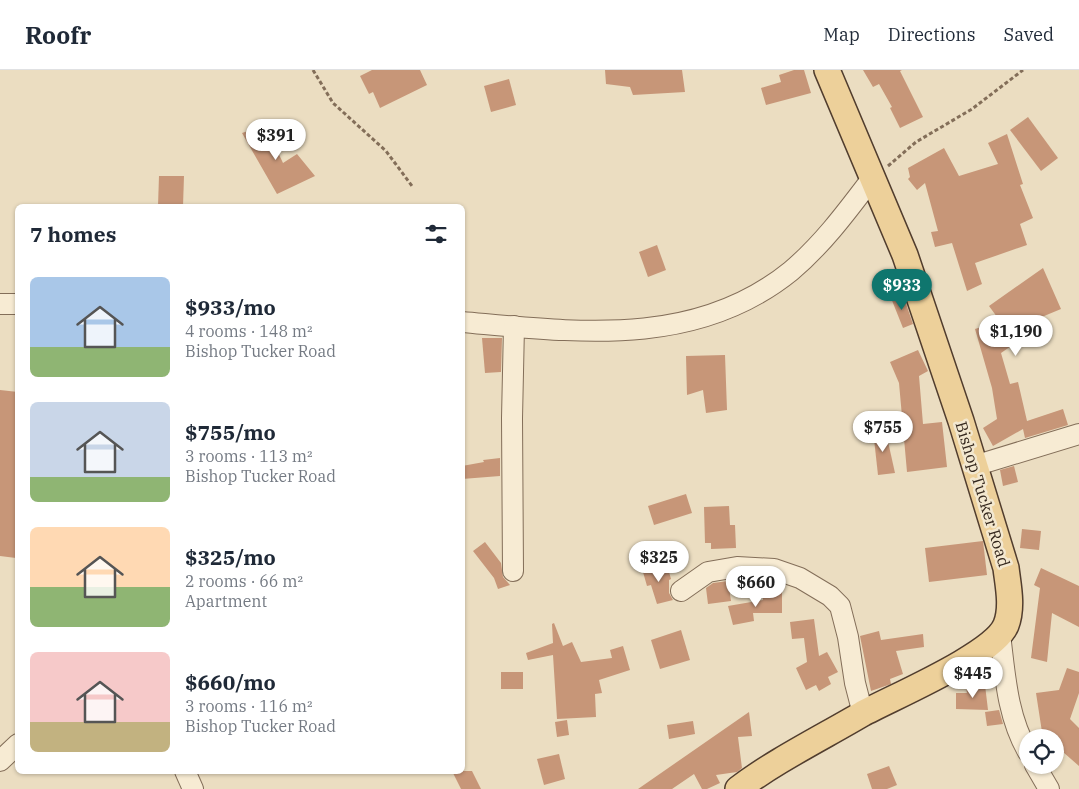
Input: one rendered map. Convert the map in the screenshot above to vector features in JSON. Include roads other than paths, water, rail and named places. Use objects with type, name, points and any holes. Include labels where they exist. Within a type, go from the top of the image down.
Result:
[{"type":"main road","name":"Bishop Tucker Road","points":[[828,70],[874,177],[922,303],[961,421],[1006,568],[1009,611],[1006,624],[1000,634]]},
{"type":"main road","points":[[738,789],[863,714],[962,661],[1000,634]]},
{"type":"street","points":[[465,322],[624,331],[651,329],[720,312],[754,295],[790,271],[830,232],[874,177]]},
{"type":"street","points":[[0,304],[15,304]]},
{"type":"street","points":[[513,571],[512,427],[514,326]]},
{"type":"street","points":[[974,466],[1079,434]]},
{"type":"street","points":[[681,591],[708,572],[737,567],[774,569],[800,578],[830,596],[840,606],[863,714]]},
{"type":"street","points":[[1000,634],[1008,701],[1019,733]]},
{"type":"street","points":[[0,761],[15,747]]},
{"type":"street","points":[[187,774],[193,789]]},
{"type":"street","points":[[1040,774],[1049,789]]}]
